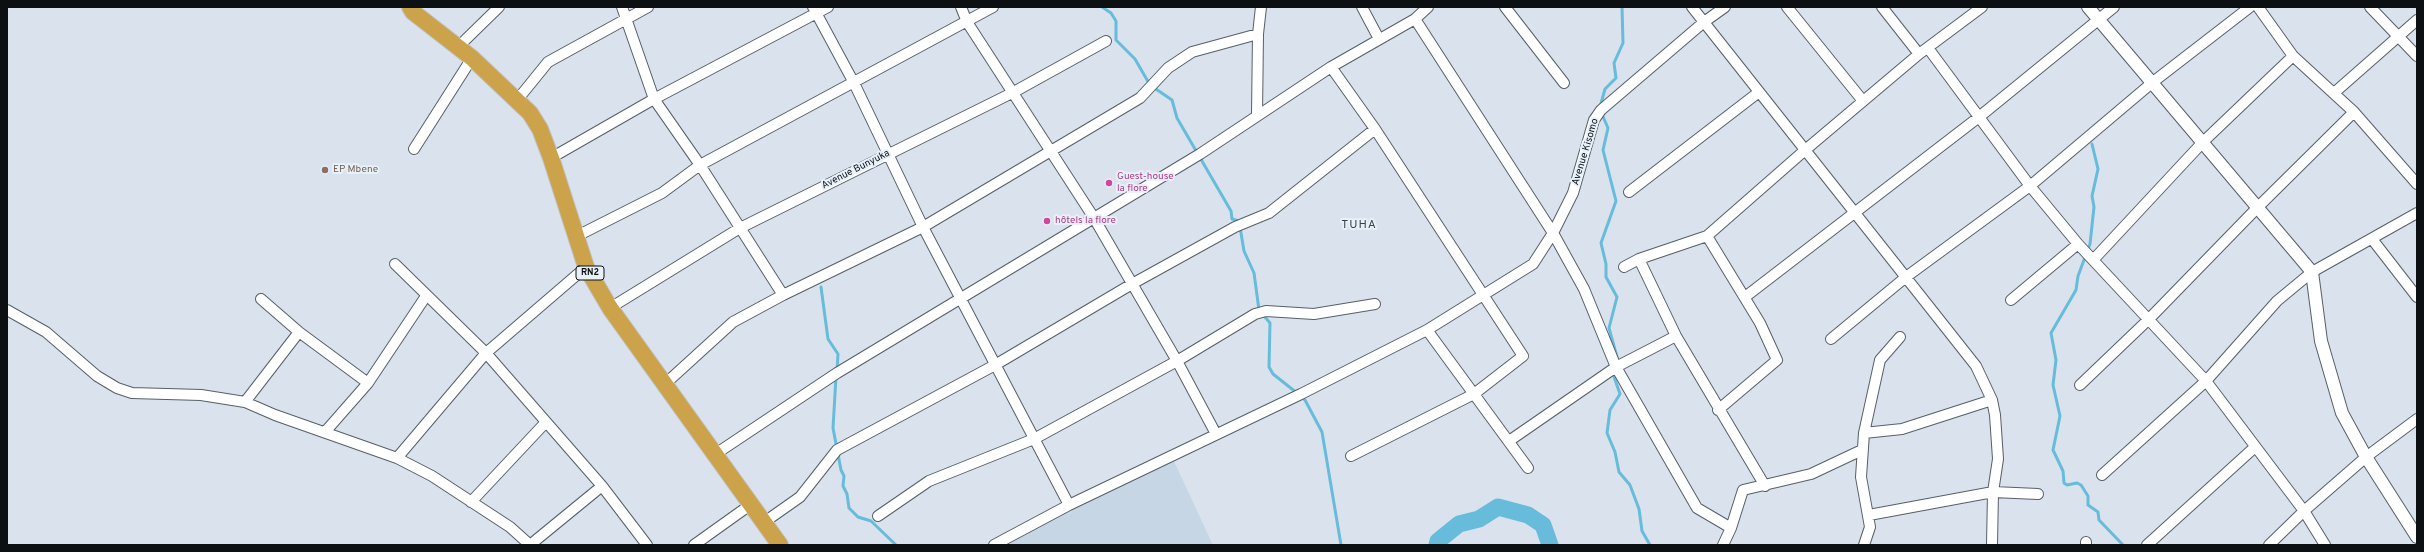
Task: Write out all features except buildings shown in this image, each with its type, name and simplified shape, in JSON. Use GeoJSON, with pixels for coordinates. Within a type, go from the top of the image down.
{"type":"FeatureCollection","features":[{"type":"Feature","properties":{"kind":"highway","name":"RN2"},"geometry":{"type":"LineString","coordinates":[[410,7],[457,48],[472,58],[518,99],[540,129],[551,158],[575,237],[586,267],[610,308],[780,545]]}},
{"type":"Feature","properties":{"kind":"street"},"geometry":{"type":"LineString","coordinates":[[457,48],[498,7]]}},
{"type":"Feature","properties":{"kind":"street"},"geometry":{"type":"LineString","coordinates":[[622,7],[654,99],[700,165],[783,294]]}},
{"type":"Feature","properties":{"kind":"street"},"geometry":{"type":"LineString","coordinates":[[518,99],[548,62],[625,18],[648,7]]}},
{"type":"Feature","properties":{"kind":"street"},"geometry":{"type":"LineString","coordinates":[[551,158],[815,10],[828,7]]}},
{"type":"Feature","properties":{"kind":"street"},"geometry":{"type":"LineString","coordinates":[[961,7],[967,22],[1094,218],[1216,434]]}},
{"type":"Feature","properties":{"kind":"street"},"geometry":{"type":"LineString","coordinates":[[575,237],[662,193],[700,165],[993,7]]}},
{"type":"Feature","properties":{"kind":"street"},"geometry":{"type":"LineString","coordinates":[[1257,114],[1258,34],[1261,7]]}},
{"type":"Feature","properties":{"kind":"street"},"geometry":{"type":"LineString","coordinates":[[1362,7],[1379,39]]}},
{"type":"Feature","properties":{"kind":"street"},"geometry":{"type":"LineString","coordinates":[[714,455],[836,374],[961,300],[1200,154],[1257,114],[1331,67],[1415,19],[1428,7]]}},
{"type":"Feature","properties":{"kind":"street"},"geometry":{"type":"LineString","coordinates":[[1505,7],[1564,83]]}},
{"type":"Feature","properties":{"kind":"street"},"geometry":{"type":"LineString","coordinates":[[1692,7],[1976,366],[1992,400],[1998,459],[1993,492],[1992,545]]}},
{"type":"Feature","properties":{"kind":"street","name":"Avenue Kisomo"},"geometry":{"type":"LineString","coordinates":[[994,545],[1069,505],[1427,330],[1484,296],[1533,264],[1553,233],[1573,193],[1594,120],[1597,115],[1704,22],[1725,7]]}},
{"type":"Feature","properties":{"kind":"street"},"geometry":{"type":"LineString","coordinates":[[1787,7],[1863,101]]}},
{"type":"Feature","properties":{"kind":"street"},"geometry":{"type":"LineString","coordinates":[[1882,7],[1919,54]]}},
{"type":"Feature","properties":{"kind":"street"},"geometry":{"type":"LineString","coordinates":[[1624,267],[1640,259],[1708,236],[1804,150],[1919,54],[1982,7]]}},
{"type":"Feature","properties":{"kind":"street"},"geometry":{"type":"LineString","coordinates":[[2088,7],[2153,82],[2312,272],[2321,341],[2342,413],[2366,457],[2417,537]]}},
{"type":"Feature","properties":{"kind":"street"},"geometry":{"type":"LineString","coordinates":[[1745,297],[1979,117],[2098,18],[2114,7]]}},
{"type":"Feature","properties":{"kind":"street"},"geometry":{"type":"LineString","coordinates":[[1831,339],[1906,277],[2030,186],[2153,82],[2250,7]]}},
{"type":"Feature","properties":{"kind":"street"},"geometry":{"type":"LineString","coordinates":[[2258,7],[2294,56],[2354,112],[2417,184]]}},
{"type":"Feature","properties":{"kind":"street"},"geometry":{"type":"LineString","coordinates":[[2370,7],[2417,56]]}},
{"type":"Feature","properties":{"kind":"street"},"geometry":{"type":"LineString","coordinates":[[815,10],[854,83],[923,228],[1069,505]]}},
{"type":"Feature","properties":{"kind":"street"},"geometry":{"type":"LineString","coordinates":[[1415,19],[1553,233],[1584,289],[1616,367],[1697,508],[1731,528]]}},
{"type":"Feature","properties":{"kind":"street"},"geometry":{"type":"LineString","coordinates":[[2334,93],[2417,20]]}},
{"type":"Feature","properties":{"kind":"street"},"geometry":{"type":"LineString","coordinates":[[664,384],[733,322],[783,294],[923,228],[1140,98],[1168,68],[1192,52],[1258,34]]}},
{"type":"Feature","properties":{"kind":"street","name":"Avenue Bunyuka"},"geometry":{"type":"LineString","coordinates":[[610,308],[740,228],[1012,93],[1106,41]]}},
{"type":"Feature","properties":{"kind":"street"},"geometry":{"type":"LineString","coordinates":[[1928,48],[2030,186],[2078,244],[2094,259],[2206,381],[2304,511],[2325,545]]}},
{"type":"Feature","properties":{"kind":"street"},"geometry":{"type":"LineString","coordinates":[[2094,259],[2203,142],[2294,56]]}},
{"type":"Feature","properties":{"kind":"street"},"geometry":{"type":"LineString","coordinates":[[414,148],[472,58]]}},
{"type":"Feature","properties":{"kind":"street"},"geometry":{"type":"LineString","coordinates":[[1331,67],[1375,129],[1523,356],[1474,394],[1351,456]]}},
{"type":"Feature","properties":{"kind":"street"},"geometry":{"type":"LineString","coordinates":[[1629,192],[1759,92]]}},
{"type":"Feature","properties":{"kind":"street"},"geometry":{"type":"LineString","coordinates":[[2080,385],[2149,319],[2258,207],[2354,112]]}},
{"type":"Feature","properties":{"kind":"street"},"geometry":{"type":"LineString","coordinates":[[763,523],[800,497],[839,450],[995,365],[1132,284],[1239,226],[1269,213],[1375,129]]}},
{"type":"Feature","properties":{"kind":"street"},"geometry":{"type":"LineString","coordinates":[[2102,474],[2206,381],[2277,301],[2312,272],[2417,213]]}},
{"type":"Feature","properties":{"kind":"street"},"geometry":{"type":"LineString","coordinates":[[1708,236],[1745,297],[1777,360],[1718,410]]}},
{"type":"Feature","properties":{"kind":"street"},"geometry":{"type":"LineString","coordinates":[[2372,239],[2417,298]]}},
{"type":"Feature","properties":{"kind":"street"},"geometry":{"type":"LineString","coordinates":[[2011,300],[2078,244]]}},
{"type":"Feature","properties":{"kind":"street"},"geometry":{"type":"LineString","coordinates":[[1640,259],[1676,336],[1718,410],[1765,486]]}},
{"type":"Feature","properties":{"kind":"street"},"geometry":{"type":"LineString","coordinates":[[395,264],[426,296],[486,353],[602,486],[647,545]]}},
{"type":"Feature","properties":{"kind":"street"},"geometry":{"type":"LineString","coordinates":[[397,458],[486,353],[586,267]]}},
{"type":"Feature","properties":{"kind":"street"},"geometry":{"type":"LineString","coordinates":[[325,432],[368,383],[426,296]]}},
{"type":"Feature","properties":{"kind":"street"},"geometry":{"type":"LineString","coordinates":[[261,299],[299,332],[368,383]]}},
{"type":"Feature","properties":{"kind":"street"},"geometry":{"type":"LineString","coordinates":[[878,516],[929,482],[1034,439],[1176,361],[1255,314],[1266,311],[1314,314],[1376,304]]}},
{"type":"Feature","properties":{"kind":"street"},"geometry":{"type":"LineString","coordinates":[[7,310],[46,332],[97,376],[116,388],[132,393],[201,394],[245,402],[397,458],[432,476],[510,527],[530,545],[602,486]]}},
{"type":"Feature","properties":{"kind":"street"},"geometry":{"type":"LineString","coordinates":[[1427,330],[1509,440],[1528,468]]}},
{"type":"Feature","properties":{"kind":"street"},"geometry":{"type":"LineString","coordinates":[[245,402],[299,332]]}},
{"type":"Feature","properties":{"kind":"street"},"geometry":{"type":"LineString","coordinates":[[1509,440],[1616,367],[1676,336]]}},
{"type":"Feature","properties":{"kind":"street"},"geometry":{"type":"LineString","coordinates":[[1864,545],[1870,528],[1869,515],[1861,477],[1864,433],[1880,360],[1900,337]]}},
{"type":"Feature","properties":{"kind":"street"},"geometry":{"type":"LineString","coordinates":[[1864,433],[1902,429],[1992,400]]}},
{"type":"Feature","properties":{"kind":"street"},"geometry":{"type":"LineString","coordinates":[[2269,545],[2304,511],[2366,457],[2417,419]]}},
{"type":"Feature","properties":{"kind":"street"},"geometry":{"type":"LineString","coordinates":[[471,502],[546,422]]}},
{"type":"Feature","properties":{"kind":"street"},"geometry":{"type":"LineString","coordinates":[[2147,545],[2255,447]]}},
{"type":"Feature","properties":{"kind":"street"},"geometry":{"type":"LineString","coordinates":[[1723,545],[1731,528],[1743,490],[1811,474],[1862,450]]}},
{"type":"Feature","properties":{"kind":"street"},"geometry":{"type":"LineString","coordinates":[[1869,515],[1993,492],[2038,494]]}},
{"type":"Feature","properties":{"kind":"street"},"geometry":{"type":"LineString","coordinates":[[694,545],[750,505]]}},
{"type":"Feature","properties":{"kind":"shaded area"},"geometry":{"type":"Polygon","coordinates":[[[1172,457],[1213,545],[1003,545],[1070,507],[1172,457]]]}},
{"type":"Feature","properties":{"kind":"waterway"},"geometry":{"type":"LineString","coordinates":[[1102,7],[1111,13],[1116,21],[1116,40],[1135,59],[1150,85],[1172,100],[1177,118],[1231,211],[1232,219],[1239,221],[1244,251],[1254,273],[1259,310],[1270,323],[1269,367],[1273,374],[1297,393]]}},
{"type":"Feature","properties":{"kind":"waterway"},"geometry":{"type":"LineString","coordinates":[[1600,107],[1605,89],[1616,78],[1614,63],[1623,43],[1622,7]]}},
{"type":"Feature","properties":{"kind":"waterway"},"geometry":{"type":"LineString","coordinates":[[1601,112],[1608,128],[1603,150],[1616,201],[1601,243],[1606,264],[1606,277],[1617,297],[1609,328],[1617,357]]}},
{"type":"Feature","properties":{"kind":"waterway"},"geometry":{"type":"LineString","coordinates":[[2092,144],[2098,169],[2092,196],[2094,207],[2090,244],[2078,276],[2076,290],[2051,333],[2056,360],[2053,385],[2060,416],[2053,450],[2063,471],[2064,483],[2067,485],[2077,483],[2081,485],[2088,496],[2088,505],[2098,512],[2099,520],[2123,545]]}},
{"type":"Feature","properties":{"kind":"waterway"},"geometry":{"type":"LineString","coordinates":[[821,287],[828,339],[838,354],[837,371]]}},
{"type":"Feature","properties":{"kind":"waterway"},"geometry":{"type":"LineString","coordinates":[[1612,371],[1620,394],[1610,410],[1607,433],[1615,452],[1619,472],[1630,485],[1639,509],[1642,531],[1650,545]]}},
{"type":"Feature","properties":{"kind":"waterway"},"geometry":{"type":"LineString","coordinates":[[836,377],[833,428],[841,470],[844,476],[843,486],[847,494],[849,508],[858,517],[871,521],[896,545]]}},
{"type":"Feature","properties":{"kind":"waterway"},"geometry":{"type":"LineString","coordinates":[[1301,397],[1305,400],[1322,432],[1341,545]]}},
{"type":"Feature","properties":{"kind":"waterway"},"geometry":{"type":"LineString","coordinates":[[1437,545],[1438,541],[1459,524],[1479,519],[1498,507],[1528,515],[1543,525],[1550,545]]}},
{"type":"Feature","properties":{"kind":"place","name":"EP Mbene"},"geometry":{"type":"Point","coordinates":[325,170]}},
{"type":"Feature","properties":{"kind":"place","name":"Guest-house la flore"},"geometry":{"type":"Point","coordinates":[1109,183]}},
{"type":"Feature","properties":{"kind":"place","name":"hôtels la flore"},"geometry":{"type":"Point","coordinates":[1047,221]}},
{"type":"Feature","properties":{"kind":"district","name":"TUHA"},"geometry":{"type":"Point","coordinates":[1359,226]}}]}
